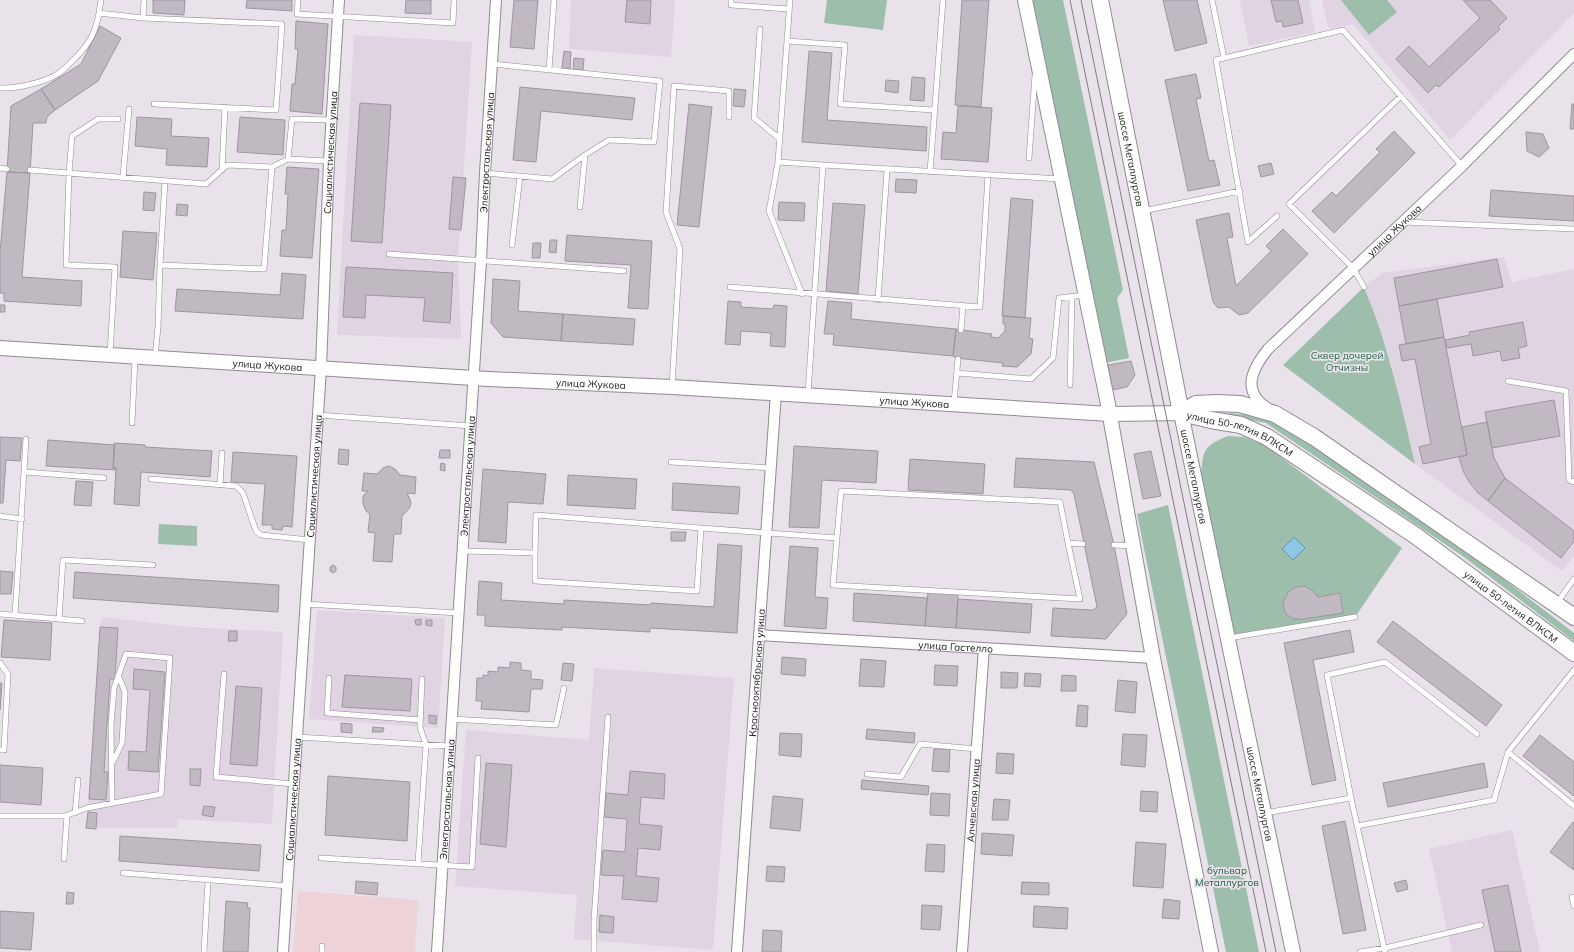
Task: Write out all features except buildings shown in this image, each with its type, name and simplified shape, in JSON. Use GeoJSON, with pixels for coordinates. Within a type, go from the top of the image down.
{"type":"FeatureCollection","features":[{"type":"Feature","properties":{"kind":"main road"},"geometry":{"type":"LineString","coordinates":[[1025,0],[1062,179],[1079,296],[1110,414],[1152,658],[1211,952]]}},
{"type":"Feature","properties":{"kind":"main road","name":"шоссе Металлургов"},"geometry":{"type":"LineString","coordinates":[[1100,0],[1181,412],[1293,952]]}},
{"type":"Feature","properties":{"kind":"main road","name":"улица Жукова"},"geometry":{"type":"LineString","coordinates":[[0,348],[474,378],[672,387],[1110,414],[1181,412]]}},
{"type":"Feature","properties":{"kind":"main road","name":"улица 50-летия ВЛКСМ"},"geometry":{"type":"LineString","coordinates":[[1181,412],[1196,404],[1216,403],[1240,404],[1275,414],[1314,437],[1556,603],[1574,617]]}},
{"type":"Feature","properties":{"kind":"main road","name":"улица 50-летия ВЛКСМ"},"geometry":{"type":"LineString","coordinates":[[1181,412],[1211,420],[1241,425],[1267,437],[1416,536],[1574,653]]}},
{"type":"Feature","properties":{"kind":"street","name":"Социалистическая улица"},"geometry":{"type":"LineString","coordinates":[[283,952],[321,368],[331,120],[339,0]]}},
{"type":"Feature","properties":{"kind":"street","name":"Электростальская улица"},"geometry":{"type":"LineString","coordinates":[[436,952],[471,426],[496,0]]}},
{"type":"Feature","properties":{"kind":"street","name":"улица Жукова"},"geometry":{"type":"LineString","coordinates":[[1275,414],[1257,400],[1252,390],[1251,379],[1256,365],[1268,349],[1462,166],[1574,54]]}},
{"type":"Feature","properties":{"kind":"street","name":"Краснооктябрьская улица"},"geometry":{"type":"LineString","coordinates":[[737,952],[776,394]]}},
{"type":"Feature","properties":{"kind":"street","name":"улица Гастелло"},"geometry":{"type":"LineString","coordinates":[[759,635],[1152,658]]}},
{"type":"Feature","properties":{"kind":"street","name":"Алчевская улица"},"geometry":{"type":"LineString","coordinates":[[962,952],[984,648]]}},
{"type":"Feature","properties":{"kind":"lane"},"geometry":{"type":"LineString","coordinates":[[0,88],[32,83],[55,76],[72,61],[89,41],[98,21],[101,0]]}},
{"type":"Feature","properties":{"kind":"lane"},"geometry":{"type":"LineString","coordinates":[[143,18],[144,0]]}},
{"type":"Feature","properties":{"kind":"lane"},"geometry":{"type":"LineString","coordinates":[[298,0],[297,14],[453,23],[454,0]]}},
{"type":"Feature","properties":{"kind":"lane"},"geometry":{"type":"LineString","coordinates":[[549,70],[554,0]]}},
{"type":"Feature","properties":{"kind":"lane"},"geometry":{"type":"LineString","coordinates":[[731,0],[731,6],[789,9]]}},
{"type":"Feature","properties":{"kind":"lane"},"geometry":{"type":"LineString","coordinates":[[790,0],[778,162],[770,211],[802,294]]}},
{"type":"Feature","properties":{"kind":"lane"},"geometry":{"type":"LineString","coordinates":[[930,172],[943,0]]}},
{"type":"Feature","properties":{"kind":"lane"},"geometry":{"type":"LineString","coordinates":[[1212,0],[1224,58]]}},
{"type":"Feature","properties":{"kind":"lane"},"geometry":{"type":"LineString","coordinates":[[99,13],[143,18],[282,24],[276,110],[154,104]]}},
{"type":"Feature","properties":{"kind":"lane"},"geometry":{"type":"LineString","coordinates":[[760,29],[754,118],[780,138]]}},
{"type":"Feature","properties":{"kind":"lane"},"geometry":{"type":"LineString","coordinates":[[1277,216],[1248,242],[1216,60],[1343,30],[1462,166]]}},
{"type":"Feature","properties":{"kind":"lane"},"geometry":{"type":"LineString","coordinates":[[787,41],[845,45],[840,104],[934,110]]}},
{"type":"Feature","properties":{"kind":"lane"},"geometry":{"type":"LineString","coordinates":[[1029,158],[1036,53]]}},
{"type":"Feature","properties":{"kind":"lane"},"geometry":{"type":"LineString","coordinates":[[485,173],[552,179],[585,155],[610,140],[654,142],[660,81],[492,64]]}},
{"type":"Feature","properties":{"kind":"lane"},"geometry":{"type":"LineString","coordinates":[[672,387],[680,249],[666,212],[674,86],[729,91],[729,117]]}},
{"type":"Feature","properties":{"kind":"lane"},"geometry":{"type":"LineString","coordinates":[[1364,287],[1353,268],[1289,204],[1401,96]]}},
{"type":"Feature","properties":{"kind":"lane"},"geometry":{"type":"LineString","coordinates":[[222,170],[225,107]]}},
{"type":"Feature","properties":{"kind":"lane"},"geometry":{"type":"LineString","coordinates":[[123,177],[129,109]]}},
{"type":"Feature","properties":{"kind":"lane"},"geometry":{"type":"LineString","coordinates":[[110,355],[115,267],[66,265],[69,173],[72,136],[98,119],[118,119]]}},
{"type":"Feature","properties":{"kind":"lane"},"geometry":{"type":"LineString","coordinates":[[288,159],[292,119],[331,120]]}},
{"type":"Feature","properties":{"kind":"lane"},"geometry":{"type":"LineString","coordinates":[[580,207],[585,155]]}},
{"type":"Feature","properties":{"kind":"lane"},"geometry":{"type":"LineString","coordinates":[[30,170],[206,184],[227,165],[272,167],[288,159],[329,161]]}},
{"type":"Feature","properties":{"kind":"lane"},"geometry":{"type":"LineString","coordinates":[[778,162],[887,170],[1062,179]]}},
{"type":"Feature","properties":{"kind":"lane"},"geometry":{"type":"LineString","coordinates":[[808,395],[823,165]]}},
{"type":"Feature","properties":{"kind":"lane"},"geometry":{"type":"LineString","coordinates":[[160,265],[264,269],[272,167]]}},
{"type":"Feature","properties":{"kind":"lane"},"geometry":{"type":"LineString","coordinates":[[0,168],[7,169]]}},
{"type":"Feature","properties":{"kind":"lane"},"geometry":{"type":"LineString","coordinates":[[878,300],[887,170]]}},
{"type":"Feature","properties":{"kind":"lane"},"geometry":{"type":"LineString","coordinates":[[730,287],[814,295],[980,307],[988,175]]}},
{"type":"Feature","properties":{"kind":"lane"},"geometry":{"type":"LineString","coordinates":[[512,245],[520,176]]}},
{"type":"Feature","properties":{"kind":"lane"},"geometry":{"type":"LineString","coordinates":[[155,358],[158,327],[165,181]]}},
{"type":"Feature","properties":{"kind":"lane"},"geometry":{"type":"LineString","coordinates":[[1141,212],[1240,191]]}},
{"type":"Feature","properties":{"kind":"lane"},"geometry":{"type":"LineString","coordinates":[[1403,222],[1574,229]]}},
{"type":"Feature","properties":{"kind":"lane"},"geometry":{"type":"LineString","coordinates":[[389,254],[624,271]]}},
{"type":"Feature","properties":{"kind":"lane"},"geometry":{"type":"LineString","coordinates":[[957,373],[1031,379],[1053,358],[1059,298],[1079,296],[1070,385]]}},
{"type":"Feature","properties":{"kind":"lane"},"geometry":{"type":"LineString","coordinates":[[960,330],[963,306]]}},
{"type":"Feature","properties":{"kind":"lane"},"geometry":{"type":"LineString","coordinates":[[132,424],[135,357]]}},
{"type":"Feature","properties":{"kind":"lane"},"geometry":{"type":"LineString","coordinates":[[954,404],[958,359]]}},
{"type":"Feature","properties":{"kind":"lane"},"geometry":{"type":"LineString","coordinates":[[1508,381],[1566,390],[1569,480],[1574,482]]}},
{"type":"Feature","properties":{"kind":"lane"},"geometry":{"type":"LineString","coordinates":[[318,415],[471,426]]}},
{"type":"Feature","properties":{"kind":"lane"},"geometry":{"type":"LineString","coordinates":[[15,615],[26,439]]}},
{"type":"Feature","properties":{"kind":"lane"},"geometry":{"type":"LineString","coordinates":[[220,485],[222,452]]}},
{"type":"Feature","properties":{"kind":"lane"},"geometry":{"type":"LineString","coordinates":[[671,462],[770,468]]}},
{"type":"Feature","properties":{"kind":"lane"},"geometry":{"type":"LineString","coordinates":[[25,472],[104,478]]}},
{"type":"Feature","properties":{"kind":"lane"},"geometry":{"type":"LineString","coordinates":[[151,479],[236,486],[243,493],[256,531],[261,535],[310,540]]}},
{"type":"Feature","properties":{"kind":"lane"},"geometry":{"type":"LineString","coordinates":[[841,491],[1060,502],[1068,543],[1080,599],[833,585],[841,491]]}},
{"type":"Feature","properties":{"kind":"lane"},"geometry":{"type":"LineString","coordinates":[[701,528],[697,591],[535,580],[536,515],[837,538]]}},
{"type":"Feature","properties":{"kind":"lane"},"geometry":{"type":"LineString","coordinates":[[0,516],[22,518]]}},
{"type":"Feature","properties":{"kind":"lane"},"geometry":{"type":"LineString","coordinates":[[1068,543],[1083,544]]}},
{"type":"Feature","properties":{"kind":"lane"},"geometry":{"type":"LineString","coordinates":[[1114,545],[1133,546]]}},
{"type":"Feature","properties":{"kind":"lane"},"geometry":{"type":"LineString","coordinates":[[463,551],[535,553]]}},
{"type":"Feature","properties":{"kind":"lane"},"geometry":{"type":"LineString","coordinates":[[59,619],[63,560],[153,565]]}},
{"type":"Feature","properties":{"kind":"lane"},"geometry":{"type":"LineString","coordinates":[[1556,603],[1574,579]]}},
{"type":"Feature","properties":{"kind":"lane"},"geometry":{"type":"LineString","coordinates":[[305,604],[458,613]]}},
{"type":"Feature","properties":{"kind":"lane"},"geometry":{"type":"LineString","coordinates":[[0,614],[82,621]]}},
{"type":"Feature","properties":{"kind":"lane"},"geometry":{"type":"LineString","coordinates":[[1228,638],[1355,617]]}},
{"type":"Feature","properties":{"kind":"lane"},"geometry":{"type":"LineString","coordinates":[[0,816],[67,815],[87,808],[161,794],[170,658],[126,654],[114,688],[111,725],[112,803]]}},
{"type":"Feature","properties":{"kind":"lane"},"geometry":{"type":"LineString","coordinates":[[1385,950],[1351,798],[1327,676],[1385,662],[1477,734]]}},
{"type":"Feature","properties":{"kind":"lane"},"geometry":{"type":"LineString","coordinates":[[0,663],[8,674],[4,750],[0,750]]}},
{"type":"Feature","properties":{"kind":"lane"},"geometry":{"type":"LineString","coordinates":[[1357,826],[1494,800],[1508,752],[1574,670]]}},
{"type":"Feature","properties":{"kind":"lane"},"geometry":{"type":"LineString","coordinates":[[224,674],[216,777],[294,784]]}},
{"type":"Feature","properties":{"kind":"lane"},"geometry":{"type":"LineString","coordinates":[[112,764],[122,743],[125,692],[118,676]]}},
{"type":"Feature","properties":{"kind":"lane"},"geometry":{"type":"LineString","coordinates":[[329,678],[327,714],[420,720]]}},
{"type":"Feature","properties":{"kind":"lane"},"geometry":{"type":"LineString","coordinates":[[418,863],[426,745],[420,727],[422,679]]}},
{"type":"Feature","properties":{"kind":"lane"},"geometry":{"type":"LineString","coordinates":[[451,718],[556,725],[564,688]]}},
{"type":"Feature","properties":{"kind":"lane"},"geometry":{"type":"LineString","coordinates":[[594,952],[594,920],[608,717]]}},
{"type":"Feature","properties":{"kind":"lane"},"geometry":{"type":"LineString","coordinates":[[297,737],[449,746]]}},
{"type":"Feature","properties":{"kind":"lane"},"geometry":{"type":"LineString","coordinates":[[867,774],[900,777],[920,744],[976,749]]}},
{"type":"Feature","properties":{"kind":"lane"},"geometry":{"type":"LineString","coordinates":[[1508,752],[1574,806]]}},
{"type":"Feature","properties":{"kind":"lane"},"geometry":{"type":"LineString","coordinates":[[321,858],[472,867],[478,758]]}},
{"type":"Feature","properties":{"kind":"lane"},"geometry":{"type":"LineString","coordinates":[[75,813],[78,780]]}},
{"type":"Feature","properties":{"kind":"lane"},"geometry":{"type":"LineString","coordinates":[[1264,813],[1351,798]]}},
{"type":"Feature","properties":{"kind":"lane"},"geometry":{"type":"LineString","coordinates":[[64,859],[67,815]]}},
{"type":"Feature","properties":{"kind":"lane"},"geometry":{"type":"LineString","coordinates":[[123,873],[288,886]]}},
{"type":"Feature","properties":{"kind":"lane"},"geometry":{"type":"LineString","coordinates":[[204,952],[208,880]]}},
{"type":"Feature","properties":{"kind":"lane"},"geometry":{"type":"LineString","coordinates":[[1574,896],[1572,897],[1574,906]]}},
{"type":"Feature","properties":{"kind":"lane"},"geometry":{"type":"LineString","coordinates":[[1360,952],[1385,950],[1481,925]]}},
{"type":"Feature","properties":{"kind":"lane"},"geometry":{"type":"LineString","coordinates":[[322,946],[322,952]]}},
{"type":"Feature","properties":{"kind":"shaded area"},"geometry":{"type":"Polygon","coordinates":[[[571,0],[675,0],[671,57],[569,49],[571,0]]]}},
{"type":"Feature","properties":{"kind":"shaded area"},"geometry":{"type":"Polygon","coordinates":[[[1240,0],[1309,0],[1315,32],[1249,46],[1240,0]]]}},
{"type":"Feature","properties":{"kind":"shaded area"},"geometry":{"type":"Polygon","coordinates":[[[1322,0],[1574,0],[1574,13],[1450,140],[1353,24],[1329,29],[1322,0]]]}},
{"type":"Feature","properties":{"kind":"shaded area"},"geometry":{"type":"Polygon","coordinates":[[[354,35],[472,42],[458,260],[461,339],[337,335],[354,35]]]}},
{"type":"Feature","properties":{"kind":"shaded area"},"geometry":{"type":"Polygon","coordinates":[[[1504,257],[1512,282],[1574,269],[1574,556],[1562,571],[1415,464],[1389,356],[1364,287],[1382,273],[1504,257]]]}},
{"type":"Feature","properties":{"kind":"shaded area"},"geometry":{"type":"Polygon","coordinates":[[[317,610],[445,618],[438,728],[309,719],[317,610]]]}},
{"type":"Feature","properties":{"kind":"shaded area"},"geometry":{"type":"Polygon","coordinates":[[[101,617],[189,627],[283,632],[272,824],[178,819],[177,828],[86,828],[101,617]]]}},
{"type":"Feature","properties":{"kind":"shaded area"},"geometry":{"type":"Polygon","coordinates":[[[594,668],[734,678],[713,950],[574,939],[577,895],[455,886],[466,730],[589,740],[594,668]]]}},
{"type":"Feature","properties":{"kind":"shaded area"},"geometry":{"type":"Polygon","coordinates":[[[1512,830],[1540,952],[1452,952],[1429,849],[1512,830]]]}},
{"type":"Feature","properties":{"kind":"shaded area"},"geometry":{"type":"Polygon","coordinates":[[[298,891],[418,900],[415,952],[293,952],[298,891]]]}},
{"type":"Feature","properties":{"kind":"green space"},"geometry":{"type":"Polygon","coordinates":[[[827,0],[887,0],[883,30],[824,23],[827,0]]]}},
{"type":"Feature","properties":{"kind":"green space"},"geometry":{"type":"Polygon","coordinates":[[[1030,0],[1063,0],[1123,290],[1117,298],[1129,358],[1105,363],[1030,0]]]}},
{"type":"Feature","properties":{"kind":"green space"},"geometry":{"type":"Polygon","coordinates":[[[1341,0],[1387,0],[1397,12],[1369,35],[1341,0]]]}},
{"type":"Feature","properties":{"kind":"green space","name":"Сквер дочерей Отчизны"},"geometry":{"type":"Polygon","coordinates":[[[1364,287],[1387,352],[1415,464],[1283,365],[1364,287]]]}},
{"type":"Feature","properties":{"kind":"green space"},"geometry":{"type":"Polygon","coordinates":[[[1229,413],[1271,418],[1468,552],[1574,633],[1574,641],[1464,557],[1266,423],[1229,416],[1229,413]]]}},
{"type":"Feature","properties":{"kind":"green space"},"geometry":{"type":"Polygon","coordinates":[[[1228,436],[1244,437],[1266,446],[1402,548],[1355,617],[1235,637],[1201,476],[1206,450],[1209,446],[1228,436]]]}},
{"type":"Feature","properties":{"kind":"green space","name":"бульвар Металлургов"},"geometry":{"type":"Polygon","coordinates":[[[1168,505],[1259,952],[1226,952],[1137,514],[1168,505]]]}},
{"type":"Feature","properties":{"kind":"green space"},"geometry":{"type":"Polygon","coordinates":[[[159,524],[197,526],[197,546],[158,544],[159,524]]]}},
{"type":"Feature","properties":{"kind":"water"},"geometry":{"type":"Polygon","coordinates":[[[1294,537],[1305,548],[1293,560],[1282,549],[1294,537]]]}},
{"type":"Feature","properties":{"kind":"tram line"},"geometry":{"type":"LineString","coordinates":[[1070,0],[1266,952]]}},
{"type":"Feature","properties":{"kind":"tram line"},"geometry":{"type":"LineString","coordinates":[[1081,0],[1276,952]]}}]}
